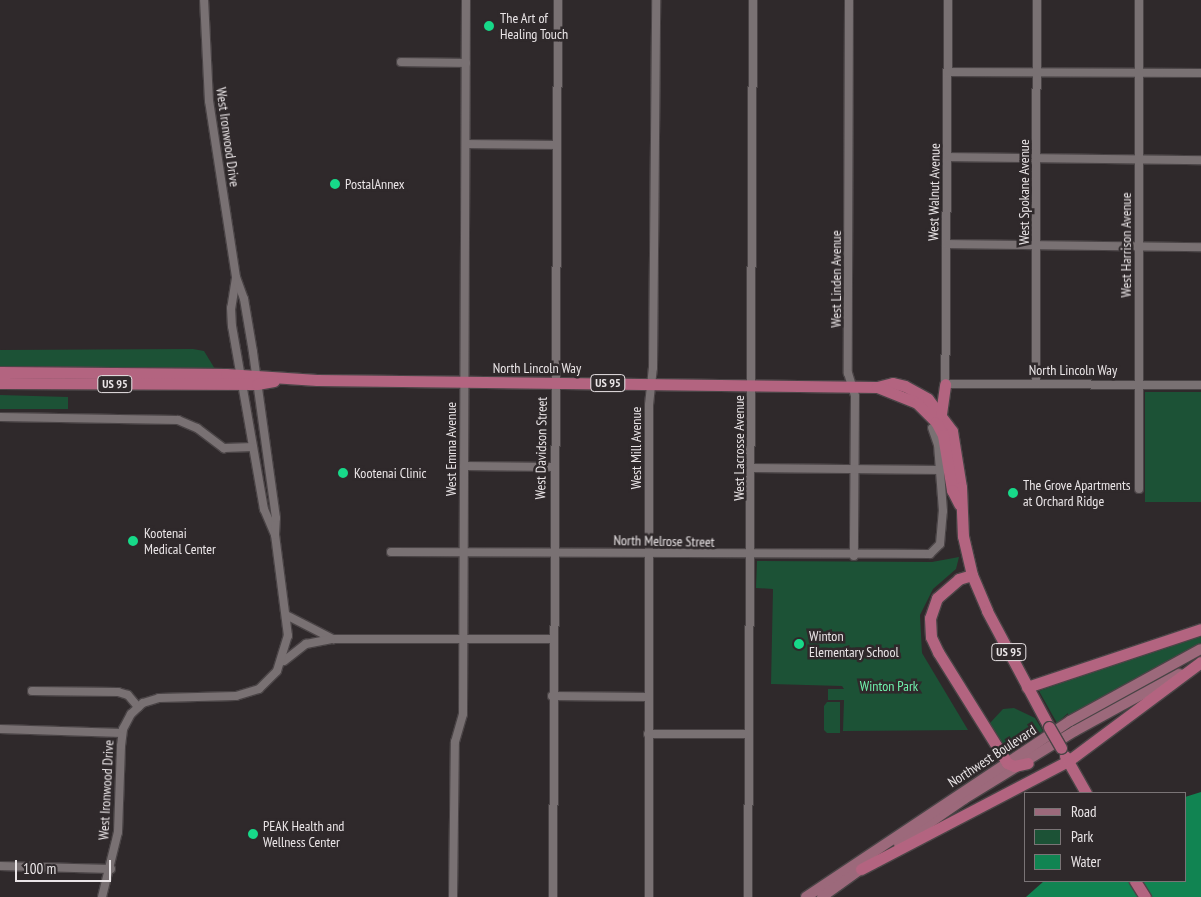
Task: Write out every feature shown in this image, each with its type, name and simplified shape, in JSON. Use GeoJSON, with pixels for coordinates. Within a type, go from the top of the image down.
{"type":"FeatureCollection","features":[{"type":"Feature","properties":{"kind":"highway","name":"US 95"},"geometry":{"type":"LineString","coordinates":[[0,372],[256,380]]}},
{"type":"Feature","properties":{"kind":"highway","name":"US 95"},"geometry":{"type":"LineString","coordinates":[[0,383],[242,379]]}},
{"type":"Feature","properties":{"kind":"highway","name":"North Lincoln Way"},"geometry":{"type":"LineString","coordinates":[[256,380],[853,386]]}},
{"type":"Feature","properties":{"kind":"highway","name":"US 95"},"geometry":{"type":"LineString","coordinates":[[853,386],[877,387],[892,383],[924,396],[942,414],[956,445],[960,506],[972,575],[1026,687],[1085,792]]}},
{"type":"Feature","properties":{"kind":"highway"},"geometry":{"type":"LineString","coordinates":[[924,396],[935,394],[945,384]]}},
{"type":"Feature","properties":{"kind":"highway"},"geometry":{"type":"LineString","coordinates":[[942,414],[945,384]]}},
{"type":"Feature","properties":{"kind":"highway","name":"US 95"},"geometry":{"type":"LineString","coordinates":[[877,387],[917,403],[936,422],[944,435],[952,490],[960,506]]}},
{"type":"Feature","properties":{"kind":"highway"},"geometry":{"type":"LineString","coordinates":[[972,575],[959,579],[937,598],[930,618],[931,637],[938,652],[1007,763],[1014,766],[1028,762]]}},
{"type":"Feature","properties":{"kind":"highway"},"geometry":{"type":"LineString","coordinates":[[1026,687],[1201,629]]}},
{"type":"Feature","properties":{"kind":"highway"},"geometry":{"type":"LineString","coordinates":[[861,869],[1068,761],[1201,662]]}},
{"type":"Feature","properties":{"kind":"highway"},"geometry":{"type":"LineString","coordinates":[[1137,882],[1145,897]]}},
{"type":"Feature","properties":{"kind":"main road","name":"Northwest Boulevard"},"geometry":{"type":"LineString","coordinates":[[806,897],[1099,703],[1201,649]]}},
{"type":"Feature","properties":{"kind":"main road","name":"Northwest Boulevard"},"geometry":{"type":"LineString","coordinates":[[822,897],[964,799],[1028,762],[1109,711],[1201,662]]}},
{"type":"Feature","properties":{"kind":"street","name":"West Ironwood Drive"},"geometry":{"type":"LineString","coordinates":[[102,897],[111,870],[118,832],[122,733],[138,707],[166,697],[244,695],[267,683],[282,664],[287,645],[288,616],[275,536],[276,518],[244,299],[236,276],[209,101],[204,0]]}},
{"type":"Feature","properties":{"kind":"street","name":"West Emma Avenue"},"geometry":{"type":"LineString","coordinates":[[453,897],[455,742],[462,714],[466,0]]}},
{"type":"Feature","properties":{"kind":"street","name":"West Davidson Street"},"geometry":{"type":"LineString","coordinates":[[553,897],[552,696],[558,0]]}},
{"type":"Feature","properties":{"kind":"street","name":"West Mill Avenue"},"geometry":{"type":"LineString","coordinates":[[648,897],[648,553],[656,0]]}},
{"type":"Feature","properties":{"kind":"street","name":"West Lacrosse Avenue"},"geometry":{"type":"LineString","coordinates":[[748,897],[752,468],[753,0]]}},
{"type":"Feature","properties":{"kind":"street","name":"West Linden Avenue"},"geometry":{"type":"LineString","coordinates":[[849,0],[848,373],[853,386],[855,469],[854,556]]}},
{"type":"Feature","properties":{"kind":"street","name":"West Walnut Avenue"},"geometry":{"type":"LineString","coordinates":[[945,384],[948,0]]}},
{"type":"Feature","properties":{"kind":"street","name":"West Spokane Avenue"},"geometry":{"type":"LineString","coordinates":[[1036,384],[1037,0]]}},
{"type":"Feature","properties":{"kind":"street","name":"West Harrison Avenue"},"geometry":{"type":"LineString","coordinates":[[1139,0],[1139,489]]}},
{"type":"Feature","properties":{"kind":"street"},"geometry":{"type":"LineString","coordinates":[[401,62],[466,63]]}},
{"type":"Feature","properties":{"kind":"street"},"geometry":{"type":"LineString","coordinates":[[947,72],[1201,73]]}},
{"type":"Feature","properties":{"kind":"street"},"geometry":{"type":"LineString","coordinates":[[466,144],[557,145]]}},
{"type":"Feature","properties":{"kind":"street"},"geometry":{"type":"LineString","coordinates":[[947,157],[1201,160]]}},
{"type":"Feature","properties":{"kind":"street"},"geometry":{"type":"LineString","coordinates":[[946,244],[1201,247]]}},
{"type":"Feature","properties":{"kind":"street","name":"West Ironwood Drive"},"geometry":{"type":"LineString","coordinates":[[236,276],[231,308],[264,510],[275,536]]}},
{"type":"Feature","properties":{"kind":"street","name":"North Lincoln Way"},"geometry":{"type":"LineString","coordinates":[[945,384],[1201,385]]}},
{"type":"Feature","properties":{"kind":"street"},"geometry":{"type":"LineString","coordinates":[[0,418],[178,420],[197,428],[224,448],[253,447]]}},
{"type":"Feature","properties":{"kind":"street"},"geometry":{"type":"LineString","coordinates":[[752,468],[941,470],[936,437],[932,428]]}},
{"type":"Feature","properties":{"kind":"street"},"geometry":{"type":"LineString","coordinates":[[464,466],[554,467]]}},
{"type":"Feature","properties":{"kind":"street","name":"North Melrose Street"},"geometry":{"type":"LineString","coordinates":[[391,552],[464,551],[854,556],[936,552],[942,536],[941,470]]}},
{"type":"Feature","properties":{"kind":"street"},"geometry":{"type":"LineString","coordinates":[[288,616],[333,639]]}},
{"type":"Feature","properties":{"kind":"street"},"geometry":{"type":"LineString","coordinates":[[282,664],[301,647],[333,639],[553,639]]}},
{"type":"Feature","properties":{"kind":"street"},"geometry":{"type":"LineString","coordinates":[[32,691],[118,692],[128,695],[138,707]]}},
{"type":"Feature","properties":{"kind":"street"},"geometry":{"type":"LineString","coordinates":[[552,696],[648,697]]}},
{"type":"Feature","properties":{"kind":"street"},"geometry":{"type":"LineString","coordinates":[[0,729],[27,732],[122,733]]}},
{"type":"Feature","properties":{"kind":"street"},"geometry":{"type":"LineString","coordinates":[[648,734],[749,734]]}},
{"type":"Feature","properties":{"kind":"street"},"geometry":{"type":"LineString","coordinates":[[0,866],[111,870]]}},
{"type":"Feature","properties":{"kind":"green space"},"geometry":{"type":"Polygon","coordinates":[[[193,349],[204,351],[215,369],[0,366],[0,350],[193,349]]]}},
{"type":"Feature","properties":{"kind":"green space"},"geometry":{"type":"Polygon","coordinates":[[[1145,392],[1201,392],[1201,502],[1145,502],[1145,392]]]}},
{"type":"Feature","properties":{"kind":"green space"},"geometry":{"type":"Polygon","coordinates":[[[0,395],[68,397],[68,409],[0,409],[0,395]]]}},
{"type":"Feature","properties":{"kind":"green space","name":"Winton Park"},"geometry":{"type":"Polygon","coordinates":[[[959,557],[956,569],[933,589],[920,615],[922,653],[968,730],[843,731],[844,700],[828,700],[828,689],[844,689],[842,686],[771,684],[773,589],[756,588],[757,561],[932,562],[959,557]]]}},
{"type":"Feature","properties":{"kind":"green space"},"geometry":{"type":"Polygon","coordinates":[[[1201,633],[1201,644],[1067,720],[1068,713],[1057,723],[1039,691],[1201,633]]]}},
{"type":"Feature","properties":{"kind":"green space"},"geometry":{"type":"Polygon","coordinates":[[[827,702],[840,702],[840,733],[827,733],[824,730],[824,706],[827,702]]]}},
{"type":"Feature","properties":{"kind":"green space"},"geometry":{"type":"Polygon","coordinates":[[[1014,708],[1035,718],[1043,731],[1010,753],[1002,747],[990,723],[1003,709],[1014,708]]]}},
{"type":"Feature","properties":{"kind":"water"},"geometry":{"type":"Polygon","coordinates":[[[1201,792],[1201,897],[1026,897],[1043,882],[1186,882],[1186,797],[1201,792]]]}},
{"type":"Feature","properties":{"kind":"place","name":"The Art of Healing Touch"},"geometry":{"type":"Point","coordinates":[489,26]}},
{"type":"Feature","properties":{"kind":"place","name":"PostalAnnex"},"geometry":{"type":"Point","coordinates":[335,184]}},
{"type":"Feature","properties":{"kind":"place","name":"Kootenai Clinic"},"geometry":{"type":"Point","coordinates":[343,473]}},
{"type":"Feature","properties":{"kind":"place","name":"The Grove Apartments at Orchard Ridge"},"geometry":{"type":"Point","coordinates":[1013,493]}},
{"type":"Feature","properties":{"kind":"place","name":"Kootenai Medical Center"},"geometry":{"type":"Point","coordinates":[133,541]}},
{"type":"Feature","properties":{"kind":"place","name":"Winton Elementary School"},"geometry":{"type":"Point","coordinates":[799,644]}},
{"type":"Feature","properties":{"kind":"place","name":"PEAK Health and Wellness Center"},"geometry":{"type":"Point","coordinates":[253,834]}}]}
